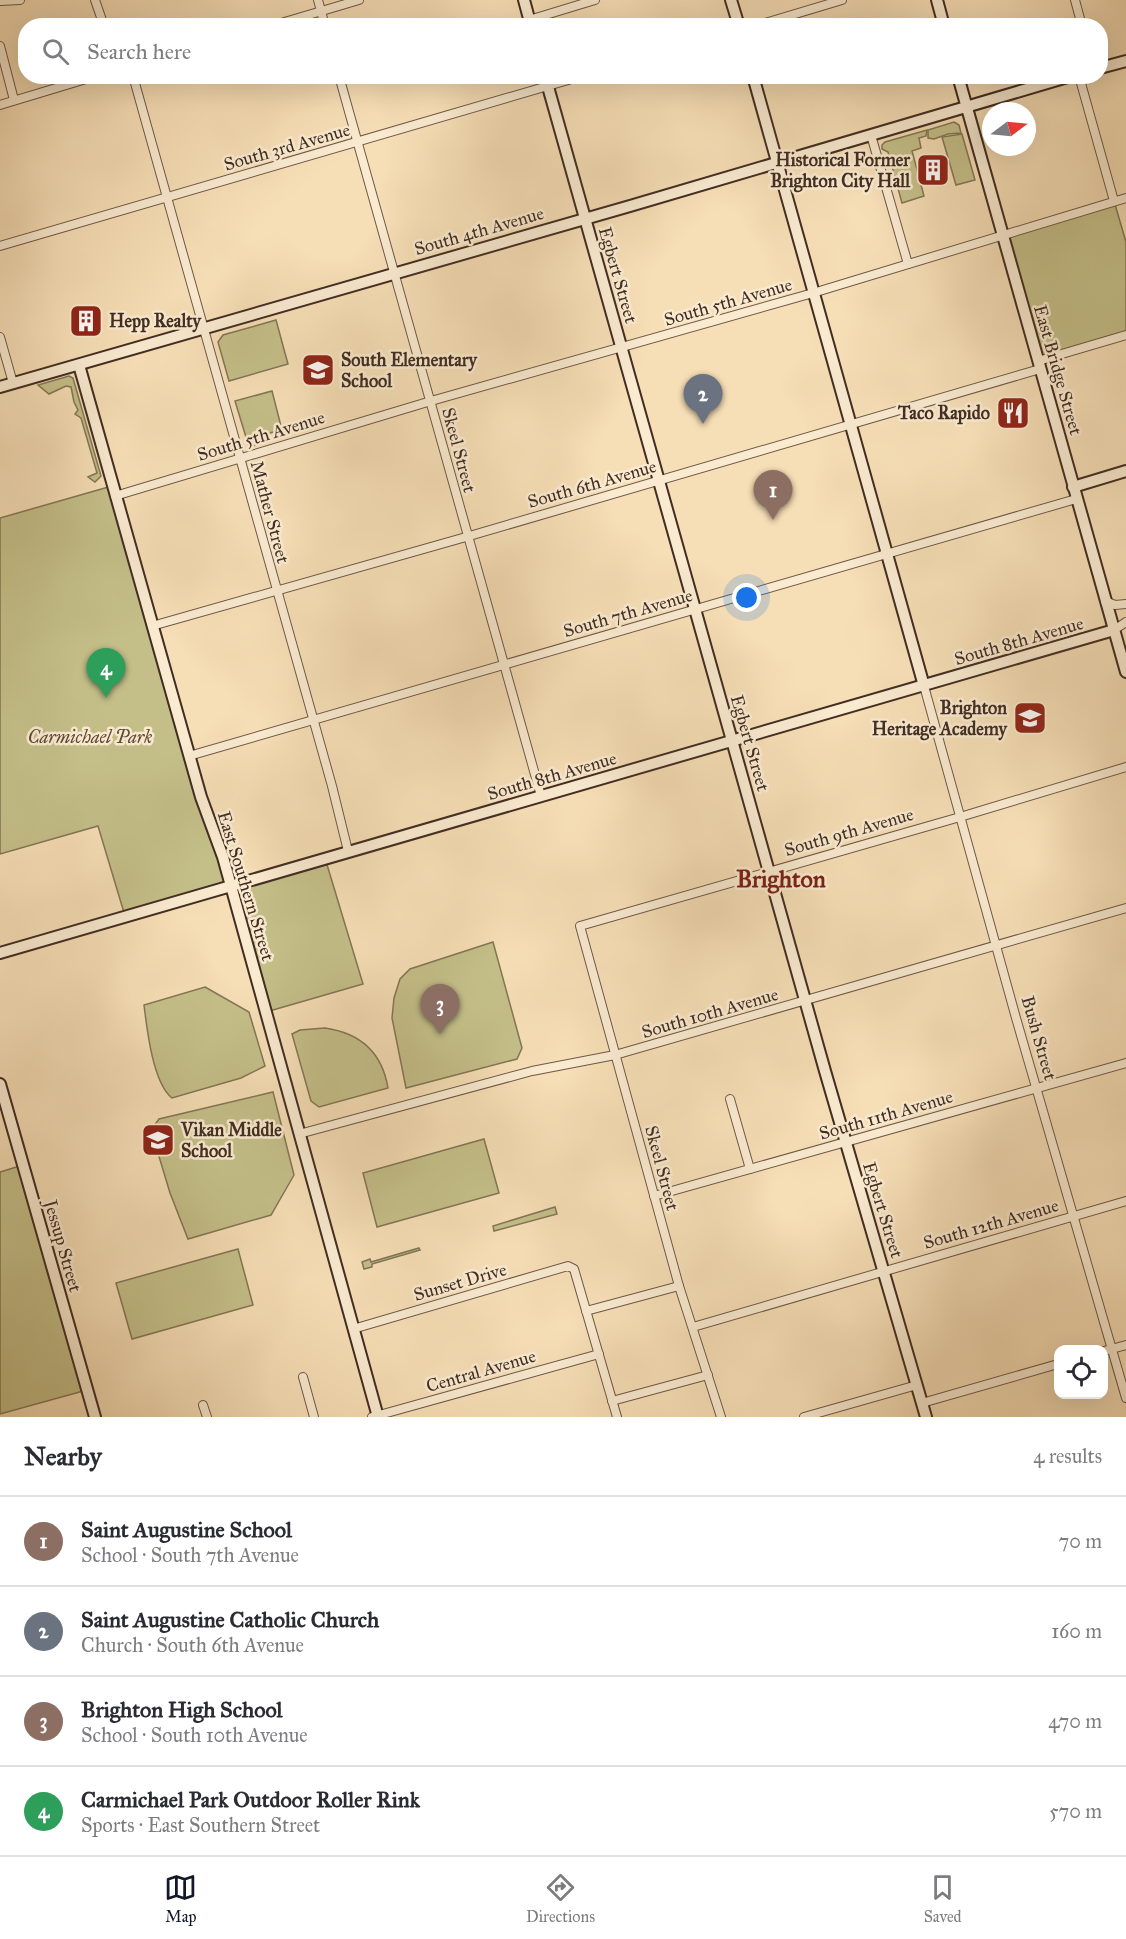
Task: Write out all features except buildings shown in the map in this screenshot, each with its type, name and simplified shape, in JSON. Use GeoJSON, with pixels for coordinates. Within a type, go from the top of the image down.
{"type":"FeatureCollection","features":[{"type":"Feature","properties":{"kind":"street"},"geometry":{"type":"LineString","coordinates":[[0,1],[20,0]]}},
{"type":"Feature","properties":{"kind":"street"},"geometry":{"type":"LineString","coordinates":[[95,0],[101,18]]}},
{"type":"Feature","properties":{"kind":"street"},"geometry":{"type":"LineString","coordinates":[[318,0],[323,18]]}},
{"type":"Feature","properties":{"kind":"street"},"geometry":{"type":"LineString","coordinates":[[298,18],[359,0]]}},
{"type":"Feature","properties":{"kind":"street"},"geometry":{"type":"LineString","coordinates":[[524,0],[529,18]]}},
{"type":"Feature","properties":{"kind":"street"},"geometry":{"type":"LineString","coordinates":[[544,18],[595,0]]}},
{"type":"Feature","properties":{"kind":"street"},"geometry":{"type":"LineString","coordinates":[[731,0],[736,18]]}},
{"type":"Feature","properties":{"kind":"street"},"geometry":{"type":"LineString","coordinates":[[782,18],[842,0]]}},
{"type":"Feature","properties":{"kind":"street"},"geometry":{"type":"LineString","coordinates":[[937,0],[942,18]]}},
{"type":"Feature","properties":{"kind":"street"},"geometry":{"type":"LineString","coordinates":[[1075,0],[1080,18]]}},
{"type":"Feature","properties":{"kind":"street"},"geometry":{"type":"LineString","coordinates":[[0,46],[14,100]]}},
{"type":"Feature","properties":{"kind":"street"},"geometry":{"type":"LineString","coordinates":[[1108,66],[1126,61]]}},
{"type":"Feature","properties":{"kind":"street"},"geometry":{"type":"LineString","coordinates":[[0,105],[69,84]]}},
{"type":"Feature","properties":{"kind":"street","name":"Mather Street"},"geometry":{"type":"LineString","coordinates":[[135,84],[348,851]]}},
{"type":"Feature","properties":{"kind":"street","name":"Skeel Street"},"geometry":{"type":"LineString","coordinates":[[341,84],[431,401],[466,537],[541,796]]}},
{"type":"Feature","properties":{"kind":"street","name":"South 3rd Avenue"},"geometry":{"type":"LineString","coordinates":[[0,246],[357,143],[541,84]]}},
{"type":"Feature","properties":{"kind":"street","name":"Egbert Street"},"geometry":{"type":"LineString","coordinates":[[548,84],[806,1002],[926,1417]]}},
{"type":"Feature","properties":{"kind":"street"},"geometry":{"type":"LineString","coordinates":[[755,84],[924,686]]}},
{"type":"Feature","properties":{"kind":"street","name":"East Bridge Street"},"geometry":{"type":"LineString","coordinates":[[960,84],[1126,672]]}},
{"type":"Feature","properties":{"kind":"street","name":"South 4th Avenue"},"geometry":{"type":"LineString","coordinates":[[0,387],[1044,84]]}},
{"type":"Feature","properties":{"kind":"street"},"geometry":{"type":"LineString","coordinates":[[1081,84],[1114,201]]}},
{"type":"Feature","properties":{"kind":"street"},"geometry":{"type":"LineString","coordinates":[[871,135],[908,264]]}},
{"type":"Feature","properties":{"kind":"street","name":"South 5th Avenue"},"geometry":{"type":"LineString","coordinates":[[115,496],[431,401],[813,293],[1126,198]]}},
{"type":"Feature","properties":{"kind":"street","name":"South 6th Avenue"},"geometry":{"type":"LineString","coordinates":[[152,626],[466,537],[850,423],[1039,365],[1126,335]]}},
{"type":"Feature","properties":{"kind":"street"},"geometry":{"type":"LineString","coordinates":[[0,338],[13,383]]}},
{"type":"Feature","properties":{"kind":"street","name":"East Southern Street"},"geometry":{"type":"LineString","coordinates":[[79,365],[189,756],[231,886],[376,1416]]}},
{"type":"Feature","properties":{"kind":"street"},"geometry":{"type":"LineString","coordinates":[[1073,487],[1126,471]]}},
{"type":"Feature","properties":{"kind":"street","name":"South 7th Avenue"},"geometry":{"type":"LineString","coordinates":[[189,756],[1076,499]]}},
{"type":"Feature","properties":{"kind":"street"},"geometry":{"type":"LineString","coordinates":[[1105,601],[1115,605],[1126,604]]}},
{"type":"Feature","properties":{"kind":"street"},"geometry":{"type":"LineString","coordinates":[[1114,630],[1126,622]]}},
{"type":"Feature","properties":{"kind":"street","name":"South 8th Avenue"},"geometry":{"type":"LineString","coordinates":[[0,952],[1114,630]]}},
{"type":"Feature","properties":{"kind":"street","name":"Bush Street"},"geometry":{"type":"LineString","coordinates":[[924,686],[1073,1216],[1106,1345]]}},
{"type":"Feature","properties":{"kind":"street","name":"South 9th Avenue"},"geometry":{"type":"LineString","coordinates":[[580,926],[1126,767]]}},
{"type":"Feature","properties":{"kind":"street","name":"South 10th Avenue"},"geometry":{"type":"LineString","coordinates":[[299,1134],[534,1071],[615,1055],[806,1002],[1126,908]]}},
{"type":"Feature","properties":{"kind":"street","name":"Skeel Street"},"geometry":{"type":"LineString","coordinates":[[580,926],[679,1286],[721,1417]]}},
{"type":"Feature","properties":{"kind":"street","name":"South 11th Avenue"},"geometry":{"type":"LineString","coordinates":[[654,1196],[1126,1063]]}},
{"type":"Feature","properties":{"kind":"street","name":"Jessup Street"},"geometry":{"type":"LineString","coordinates":[[0,1084],[95,1417]]}},
{"type":"Feature","properties":{"kind":"street"},"geometry":{"type":"LineString","coordinates":[[730,1099],[750,1169]]}},
{"type":"Feature","properties":{"kind":"street","name":"South 12th Avenue"},"geometry":{"type":"LineString","coordinates":[[693,1327],[1126,1201]]}},
{"type":"Feature","properties":{"kind":"street","name":"Sunset Drive"},"geometry":{"type":"LineString","coordinates":[[353,1329],[568,1266],[574,1269],[586,1311]]}},
{"type":"Feature","properties":{"kind":"street"},"geometry":{"type":"LineString","coordinates":[[617,1417],[586,1311],[679,1286]]}},
{"type":"Feature","properties":{"kind":"street"},"geometry":{"type":"LineString","coordinates":[[1108,1350],[1126,1345]]}},
{"type":"Feature","properties":{"kind":"street","name":"Bush Street"},"geometry":{"type":"LineString","coordinates":[[1108,1353],[1126,1398]]}},
{"type":"Feature","properties":{"kind":"street","name":"Central Avenue"},"geometry":{"type":"LineString","coordinates":[[376,1416],[598,1354]]}},
{"type":"Feature","properties":{"kind":"street"},"geometry":{"type":"LineString","coordinates":[[922,1402],[1054,1365]]}},
{"type":"Feature","properties":{"kind":"street"},"geometry":{"type":"LineString","coordinates":[[612,1401],[708,1375]]}},
{"type":"Feature","properties":{"kind":"street"},"geometry":{"type":"LineString","coordinates":[[303,1377],[314,1417]]}},
{"type":"Feature","properties":{"kind":"street"},"geometry":{"type":"LineString","coordinates":[[804,1417],[917,1385]]}},
{"type":"Feature","properties":{"kind":"street"},"geometry":{"type":"LineString","coordinates":[[203,1405],[207,1417]]}},
{"type":"Feature","properties":{"kind":"green space"},"geometry":{"type":"Polygon","coordinates":[[[954,122],[959,125],[961,133],[948,134],[934,139],[928,138],[928,130],[954,122]]]}},
{"type":"Feature","properties":{"kind":"green space"},"geometry":{"type":"Polygon","coordinates":[[[927,130],[926,136],[919,138],[921,148],[912,151],[924,196],[902,203],[888,152],[882,149],[882,145],[885,142],[927,130]]]}},
{"type":"Feature","properties":{"kind":"green space"},"geometry":{"type":"Polygon","coordinates":[[[962,134],[975,180],[956,185],[942,137],[962,134]]]}},
{"type":"Feature","properties":{"kind":"green space"},"geometry":{"type":"Polygon","coordinates":[[[1114,201],[1126,242],[1126,335],[1038,361],[1003,235],[1114,201]]]}},
{"type":"Feature","properties":{"kind":"green space"},"geometry":{"type":"Polygon","coordinates":[[[276,320],[288,364],[229,381],[218,342],[223,335],[276,320]]]}},
{"type":"Feature","properties":{"kind":"green space"},"geometry":{"type":"Polygon","coordinates":[[[69,376],[73,378],[101,476],[95,482],[88,477],[97,473],[81,418],[75,414],[78,410],[71,387],[66,386],[49,394],[38,385],[69,376]]]}},
{"type":"Feature","properties":{"kind":"green space"},"geometry":{"type":"Polygon","coordinates":[[[272,391],[282,430],[266,434],[262,443],[249,447],[235,401],[272,391]]]}},
{"type":"Feature","properties":{"kind":"green space","name":"Carmichael Park"},"geometry":{"type":"Polygon","coordinates":[[[112,486],[231,885],[325,858],[363,984],[266,1012],[231,886],[125,916],[98,826],[0,854],[0,518],[112,486]]]}},
{"type":"Feature","properties":{"kind":"green space"},"geometry":{"type":"Polygon","coordinates":[[[493,942],[522,1048],[517,1059],[406,1088],[392,1018],[394,998],[400,979],[410,969],[493,942]]]}},
{"type":"Feature","properties":{"kind":"green space"},"geometry":{"type":"Polygon","coordinates":[[[205,987],[249,1012],[265,1066],[241,1078],[172,1098],[165,1091],[156,1069],[144,1005],[205,987]]]}},
{"type":"Feature","properties":{"kind":"green space"},"geometry":{"type":"Polygon","coordinates":[[[325,1028],[349,1034],[367,1046],[381,1064],[388,1088],[319,1107],[311,1101],[292,1034],[300,1030],[325,1028]]]}},
{"type":"Feature","properties":{"kind":"green space"},"geometry":{"type":"Polygon","coordinates":[[[273,1092],[294,1175],[271,1215],[188,1239],[170,1193],[151,1130],[159,1119],[273,1092]]]}},
{"type":"Feature","properties":{"kind":"green space"},"geometry":{"type":"Polygon","coordinates":[[[484,1139],[499,1193],[377,1227],[363,1173],[484,1139]]]}},
{"type":"Feature","properties":{"kind":"green space"},"geometry":{"type":"Polygon","coordinates":[[[23,1165],[87,1390],[0,1414],[0,1172],[23,1165]]]}},
{"type":"Feature","properties":{"kind":"green space"},"geometry":{"type":"Polygon","coordinates":[[[555,1207],[557,1214],[494,1231],[493,1226],[555,1207]]]}},
{"type":"Feature","properties":{"kind":"green space"},"geometry":{"type":"Polygon","coordinates":[[[419,1248],[420,1250],[372,1264],[372,1267],[364,1269],[362,1262],[370,1259],[371,1262],[419,1248]]]}},
{"type":"Feature","properties":{"kind":"green space"},"geometry":{"type":"Polygon","coordinates":[[[238,1249],[253,1305],[132,1339],[116,1283],[238,1249]]]}},
{"type":"Feature","properties":{"kind":"place","name":"Historical Former Brighton City Hall"},"geometry":{"type":"Point","coordinates":[933,170]}},
{"type":"Feature","properties":{"kind":"place","name":"Hepp Realty"},"geometry":{"type":"Point","coordinates":[86,321]}},
{"type":"Feature","properties":{"kind":"place","name":"South Elementary School"},"geometry":{"type":"Point","coordinates":[318,370]}},
{"type":"Feature","properties":{"kind":"place","name":"Taco Rapido"},"geometry":{"type":"Point","coordinates":[1013,413]}},
{"type":"Feature","properties":{"kind":"place","name":"Saint Augustine Catholic Church"},"geometry":{"type":"Point","coordinates":[703,424]}},
{"type":"Feature","properties":{"kind":"place","name":"Saint Augustine School"},"geometry":{"type":"Point","coordinates":[773,520]}},
{"type":"Feature","properties":{"kind":"place","name":"Carmichael Park Outdoor Roller Rink"},"geometry":{"type":"Point","coordinates":[106,698]}},
{"type":"Feature","properties":{"kind":"place","name":"Brighton Heritage Academy"},"geometry":{"type":"Point","coordinates":[1030,718]}},
{"type":"Feature","properties":{"kind":"place","name":"Brighton High School"},"geometry":{"type":"Point","coordinates":[440,1034]}},
{"type":"Feature","properties":{"kind":"place","name":"Vikan Middle School"},"geometry":{"type":"Point","coordinates":[158,1140]}},
{"type":"Feature","properties":{"kind":"district","name":"Brighton"},"geometry":{"type":"Point","coordinates":[781,879]}}]}
